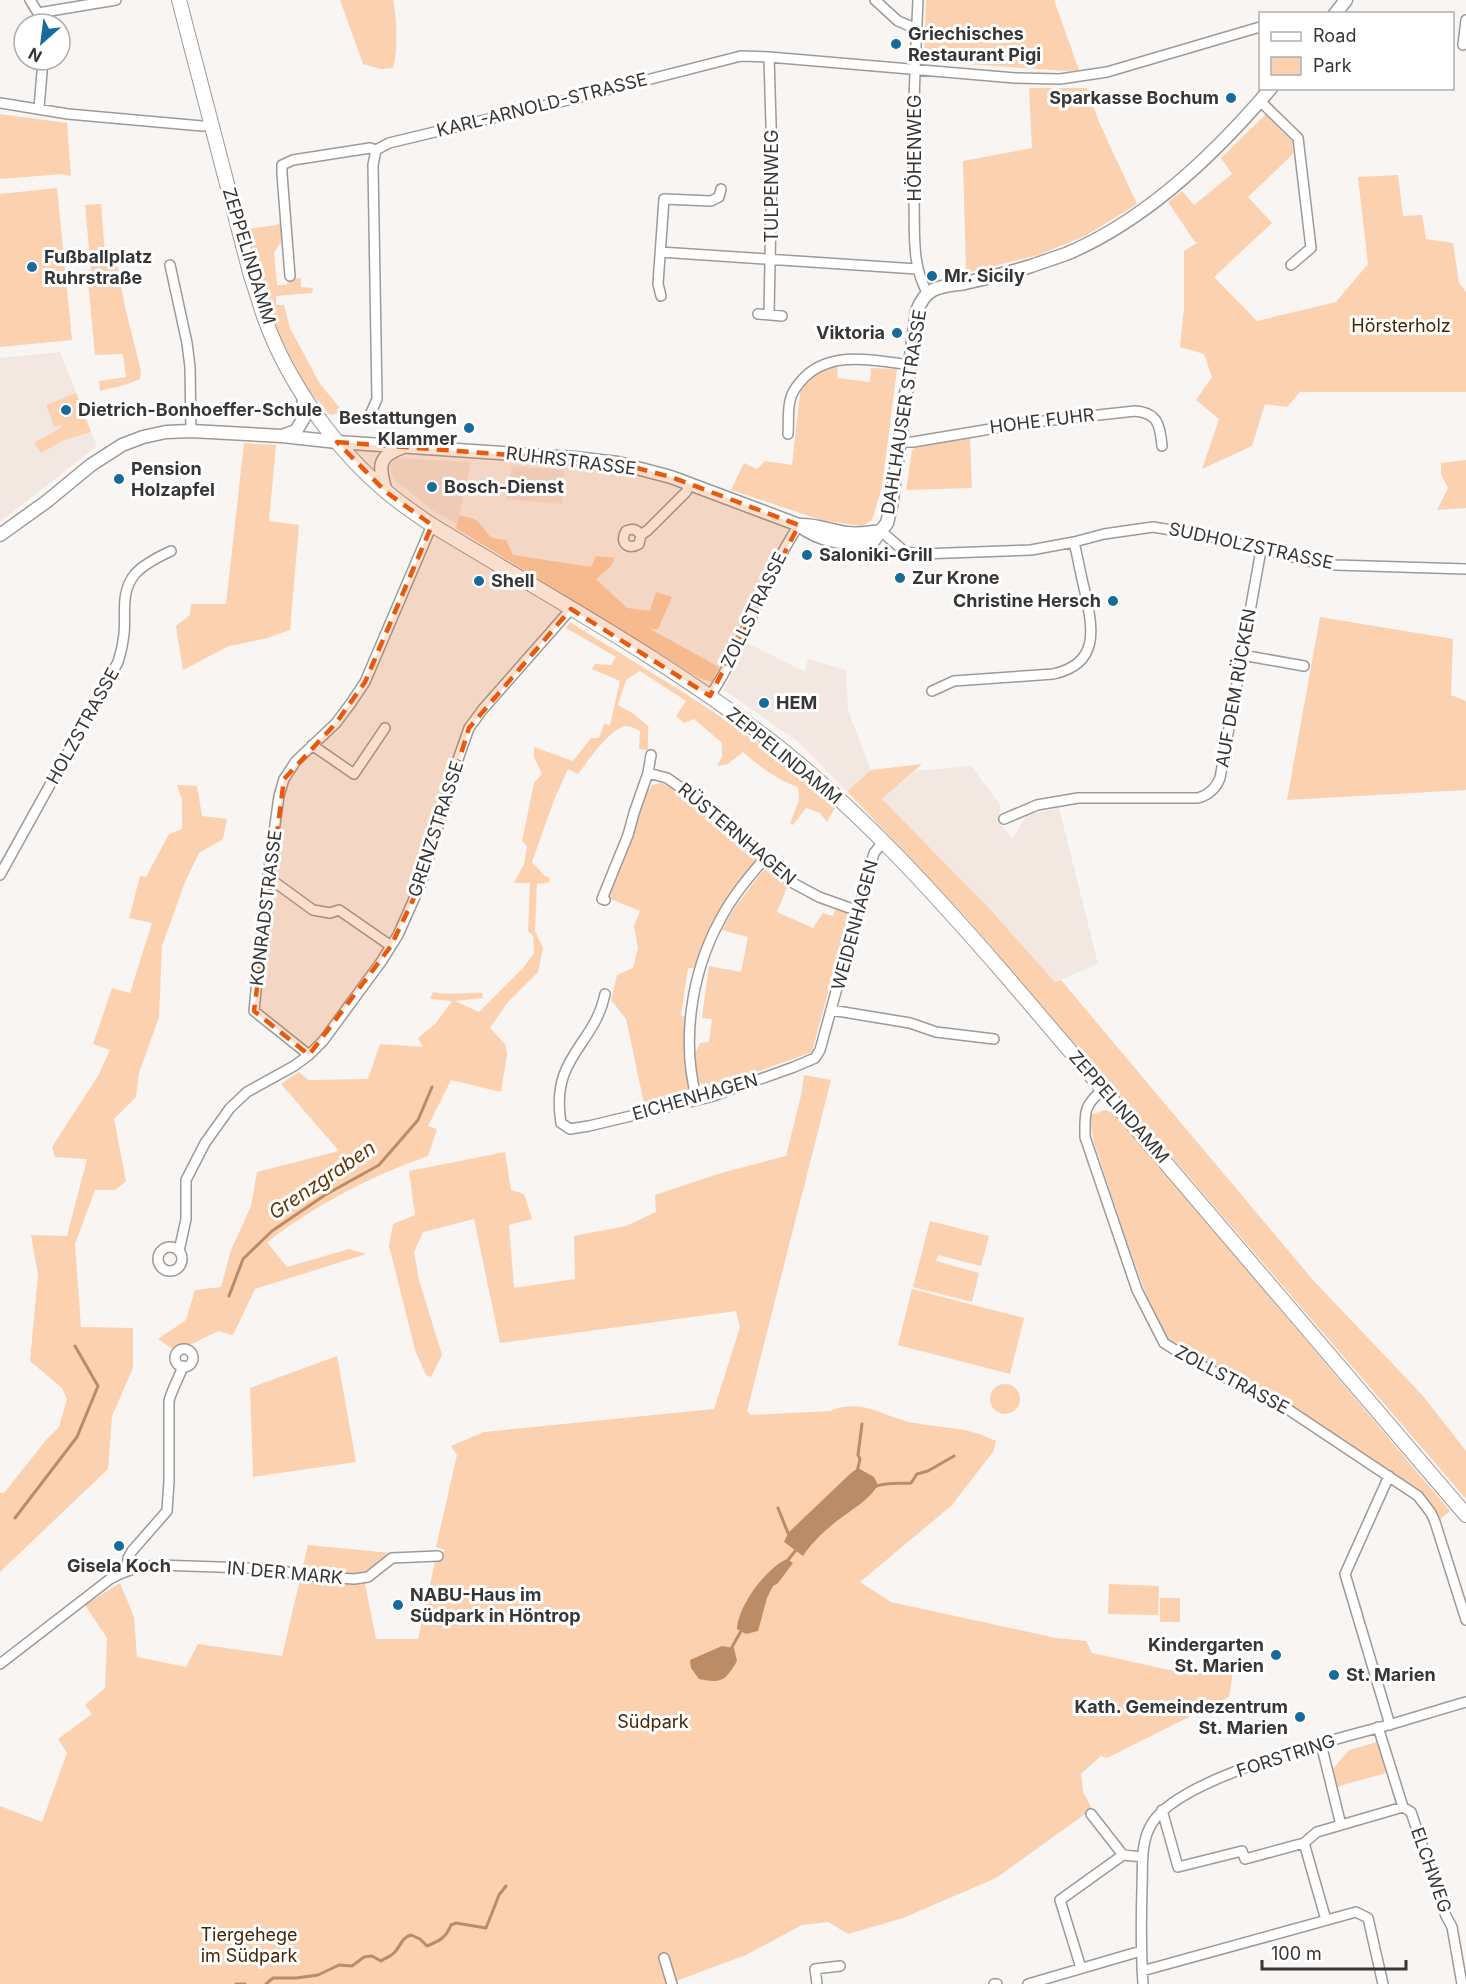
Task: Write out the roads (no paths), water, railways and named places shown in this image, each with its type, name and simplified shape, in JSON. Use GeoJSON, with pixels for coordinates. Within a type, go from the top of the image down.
{"type":"FeatureCollection","features":[{"type":"Feature","properties":{"kind":"main road","name":"ZEPPELINDAMM"},"geometry":{"type":"LineString","coordinates":[[179,0],[251,276],[266,321],[303,393],[337,442],[386,492],[432,525],[710,696],[779,747],[827,788],[883,842],[963,926],[1466,1515]]}},
{"type":"Feature","properties":{"kind":"street"},"geometry":{"type":"LineString","coordinates":[[49,12],[116,0]]}},
{"type":"Feature","properties":{"kind":"street"},"geometry":{"type":"LineString","coordinates":[[875,0],[898,21],[916,29]]}},
{"type":"Feature","properties":{"kind":"street","name":"HÖHENWEG"},"geometry":{"type":"LineString","coordinates":[[918,0],[913,159],[917,269],[921,283],[928,294]]}},
{"type":"Feature","properties":{"kind":"street"},"geometry":{"type":"LineString","coordinates":[[1337,12],[1346,0]]}},
{"type":"Feature","properties":{"kind":"street"},"geometry":{"type":"LineString","coordinates":[[1464,45],[1466,20]]}},
{"type":"Feature","properties":{"kind":"street","name":"KARL-ARNOLD-STRASSE"},"geometry":{"type":"LineString","coordinates":[[290,276],[282,165],[293,159],[370,148],[376,150],[389,142],[579,98],[741,56],[1015,78],[1060,79],[1107,72],[1259,27]]}},
{"type":"Feature","properties":{"kind":"street","name":"TULPENWEG"},"geometry":{"type":"LineString","coordinates":[[769,57],[772,157],[769,315]]}},
{"type":"Feature","properties":{"kind":"street"},"geometry":{"type":"LineString","coordinates":[[39,108],[42,72]]}},
{"type":"Feature","properties":{"kind":"street"},"geometry":{"type":"LineString","coordinates":[[928,294],[934,289],[1017,271],[1065,254],[1094,240],[1142,210],[1172,187],[1198,164],[1269,90]]}},
{"type":"Feature","properties":{"kind":"street"},"geometry":{"type":"LineString","coordinates":[[1260,101],[1298,138],[1311,248],[1292,266]]}},
{"type":"Feature","properties":{"kind":"street"},"geometry":{"type":"LineString","coordinates":[[0,103],[68,114],[211,125]]}},
{"type":"Feature","properties":{"kind":"street"},"geometry":{"type":"LineString","coordinates":[[369,417],[377,399],[373,165],[376,150]]}},
{"type":"Feature","properties":{"kind":"street"},"geometry":{"type":"LineString","coordinates":[[661,296],[658,284],[664,198],[711,201],[719,197],[722,189]]}},
{"type":"Feature","properties":{"kind":"street"},"geometry":{"type":"LineString","coordinates":[[660,252],[917,269]]}},
{"type":"Feature","properties":{"kind":"street"},"geometry":{"type":"LineString","coordinates":[[170,265],[188,343],[191,431]]}},
{"type":"Feature","properties":{"kind":"street","name":"DAHLHAUSER STRASSE"},"geometry":{"type":"LineString","coordinates":[[881,531],[887,523],[891,507],[918,311],[928,294]]}},
{"type":"Feature","properties":{"kind":"street"},"geometry":{"type":"LineString","coordinates":[[758,314],[782,316]]}},
{"type":"Feature","properties":{"kind":"street"},"geometry":{"type":"LineString","coordinates":[[788,434],[791,394],[804,377],[817,367],[842,360],[874,360],[910,365]]}},
{"type":"Feature","properties":{"kind":"street"},"geometry":{"type":"LineString","coordinates":[[282,436],[296,431],[302,423],[305,416],[303,393]]}},
{"type":"Feature","properties":{"kind":"street","name":"HOHE FUHR"},"geometry":{"type":"LineString","coordinates":[[900,442],[913,442],[1026,423],[1135,411],[1143,412],[1156,420],[1160,427],[1162,446]]}},
{"type":"Feature","properties":{"kind":"street","name":"RUHRSTRASSE"},"geometry":{"type":"LineString","coordinates":[[0,534],[91,465],[122,445],[150,435],[191,431],[592,460],[647,470],[799,525],[808,532],[851,543],[874,540],[881,531]]}},
{"type":"Feature","properties":{"kind":"street"},"geometry":{"type":"LineString","coordinates":[[386,492],[381,471],[383,459],[390,452],[406,447]]}},
{"type":"Feature","properties":{"kind":"street"},"geometry":{"type":"LineString","coordinates":[[641,535],[685,494],[690,484]]}},
{"type":"Feature","properties":{"kind":"street","name":"KONRADSTRASSE"},"geometry":{"type":"LineString","coordinates":[[309,1055],[254,1011],[279,796],[290,769],[336,723],[365,682],[432,525]]}},
{"type":"Feature","properties":{"kind":"street","name":"ZOLLSTRASSE"},"geometry":{"type":"LineString","coordinates":[[710,696],[727,668],[780,553],[799,525]]}},
{"type":"Feature","properties":{"kind":"street","name":"SUDHOLZSTRASSE"},"geometry":{"type":"LineString","coordinates":[[881,531],[905,552],[921,554],[1031,550],[1104,534],[1153,527],[1208,536],[1309,561],[1336,565],[1466,569]]}},
{"type":"Feature","properties":{"kind":"street"},"geometry":{"type":"LineString","coordinates":[[932,691],[954,681],[1053,674],[1076,664],[1087,650],[1092,631],[1074,542]]}},
{"type":"Feature","properties":{"kind":"street","name":"HOLZSTRASSE"},"geometry":{"type":"LineString","coordinates":[[0,875],[118,662],[124,636],[124,602],[128,585],[152,560],[171,550]]}},
{"type":"Feature","properties":{"kind":"street","name":"AUF DEM RÜCKEN"},"geometry":{"type":"LineString","coordinates":[[1004,819],[1037,805],[1071,798],[1133,796],[1198,798],[1215,788],[1220,778],[1261,550]]}},
{"type":"Feature","properties":{"kind":"street","name":"GRENZSTRASSE"},"geometry":{"type":"LineString","coordinates":[[179,1251],[186,1218],[186,1180],[205,1143],[230,1108],[248,1092],[294,1066],[323,1041],[391,946],[422,881],[469,728],[571,609]]}},
{"type":"Feature","properties":{"kind":"street"},"geometry":{"type":"LineString","coordinates":[[1242,655],[1304,666]]}},
{"type":"Feature","properties":{"kind":"street"},"geometry":{"type":"LineString","coordinates":[[312,745],[354,774],[385,728]]}},
{"type":"Feature","properties":{"kind":"street"},"geometry":{"type":"LineString","coordinates":[[604,900],[602,899],[628,835],[648,772],[651,755]]}},
{"type":"Feature","properties":{"kind":"street","name":"RÜSTERNHAGEN"},"geometry":{"type":"LineString","coordinates":[[648,772],[667,778],[717,813],[793,883],[819,897],[858,911]]}},
{"type":"Feature","properties":{"kind":"street","name":"WEIDENHAGEN"},"geometry":{"type":"LineString","coordinates":[[817,1056],[874,853],[883,842]]}},
{"type":"Feature","properties":{"kind":"street"},"geometry":{"type":"LineString","coordinates":[[697,1100],[693,1087],[690,1057],[690,1026],[702,962],[719,922],[733,898],[765,858]]}},
{"type":"Feature","properties":{"kind":"street"},"geometry":{"type":"LineString","coordinates":[[268,878],[313,910],[330,913],[339,910],[391,946]]}},
{"type":"Feature","properties":{"kind":"street","name":"EICHENHAGEN"},"geometry":{"type":"LineString","coordinates":[[604,994],[598,1016],[571,1057],[560,1084],[561,1124],[570,1129],[697,1100],[794,1067],[817,1056]]}},
{"type":"Feature","properties":{"kind":"street","name":"WEIDENHAGEN"},"geometry":{"type":"LineString","coordinates":[[831,1010],[910,1023],[936,1032],[994,1039]]}},
{"type":"Feature","properties":{"kind":"street","name":"ZOLLSTRASSE"},"geometry":{"type":"LineString","coordinates":[[1103,1089],[1089,1102],[1085,1115],[1085,1137],[1137,1290],[1164,1343],[1194,1362],[1280,1404],[1418,1496],[1431,1513],[1466,1620]]}},
{"type":"Feature","properties":{"kind":"street"},"geometry":{"type":"LineString","coordinates":[[127,1569],[128,1558],[132,1551],[167,1511],[169,1401],[171,1391],[183,1366]]}},
{"type":"Feature","properties":{"kind":"street"},"geometry":{"type":"LineString","coordinates":[[1389,1476],[1345,1574],[1390,1725]]}},
{"type":"Feature","properties":{"kind":"street","name":"IN DER MARK"},"geometry":{"type":"LineString","coordinates":[[0,1664],[110,1579],[127,1569],[157,1565],[278,1569],[298,1575],[354,1579],[368,1577],[392,1558],[438,1556]]}},
{"type":"Feature","properties":{"kind":"street","name":"FORSTRING"},"geometry":{"type":"LineString","coordinates":[[1143,1984],[1141,1951],[1143,1857],[1148,1831],[1162,1810],[1229,1774],[1321,1743],[1466,1702]]}},
{"type":"Feature","properties":{"kind":"street","name":"ELCHWEG"},"geometry":{"type":"LineString","coordinates":[[1378,1727],[1403,1807],[1411,1812],[1446,1916],[1452,1927],[1462,1984]]}},
{"type":"Feature","properties":{"kind":"street"},"geometry":{"type":"LineString","coordinates":[[1321,1743],[1341,1825]]}},
{"type":"Feature","properties":{"kind":"street"},"geometry":{"type":"LineString","coordinates":[[1162,1810],[1178,1867],[1242,1851],[1245,1859],[1304,1843],[1317,1832],[1403,1807]]}},
{"type":"Feature","properties":{"kind":"street"},"geometry":{"type":"LineString","coordinates":[[1091,1814],[1123,1855]]}},
{"type":"Feature","properties":{"kind":"street"},"geometry":{"type":"LineString","coordinates":[[1304,1843],[1326,1920]]}},
{"type":"Feature","properties":{"kind":"street"},"geometry":{"type":"LineString","coordinates":[[1081,1968],[1060,1900],[1123,1855],[1143,1857]]}},
{"type":"Feature","properties":{"kind":"street"},"geometry":{"type":"LineString","coordinates":[[1142,1971],[1356,1912],[1368,1918],[1383,1984]]}},
{"type":"Feature","properties":{"kind":"street"},"geometry":{"type":"LineString","coordinates":[[1028,1984],[1141,1951]]}},
{"type":"Feature","properties":{"kind":"street"},"geometry":{"type":"LineString","coordinates":[[664,1958],[672,1984]]}},
{"type":"Feature","properties":{"kind":"street"},"geometry":{"type":"LineString","coordinates":[[817,1984],[815,1969],[840,1966]]}},
{"type":"Feature","properties":{"kind":"waterway","name":"Grenzgraben"},"geometry":{"type":"LineString","coordinates":[[229,1296],[243,1259],[272,1231],[325,1195],[379,1165],[418,1120],[432,1087]]}},
{"type":"Feature","properties":{"kind":"waterway"},"geometry":{"type":"LineString","coordinates":[[15,1518],[77,1437],[98,1386],[75,1346]]}},
{"type":"Feature","properties":{"kind":"waterway"},"geometry":{"type":"LineString","coordinates":[[857,1472],[862,1424]]}},
{"type":"Feature","properties":{"kind":"waterway"},"geometry":{"type":"LineString","coordinates":[[874,1487],[911,1483],[917,1474],[928,1471],[954,1456]]}},
{"type":"Feature","properties":{"kind":"waterway"},"geometry":{"type":"LineString","coordinates":[[778,1508],[788,1533],[792,1534]]}},
{"type":"Feature","properties":{"kind":"waterway"},"geometry":{"type":"LineString","coordinates":[[788,1560],[796,1550]]}},
{"type":"Feature","properties":{"kind":"waterway"},"geometry":{"type":"LineString","coordinates":[[732,1647],[741,1631]]}},
{"type":"Feature","properties":{"kind":"waterway"},"geometry":{"type":"LineString","coordinates":[[266,1984],[273,1978],[318,1975],[339,1965],[352,1966],[364,1957],[372,1956],[381,1961],[391,1956],[408,1936],[420,1939],[427,1946],[442,1938],[451,1925],[456,1923],[486,1928],[499,1895],[506,1886]]}},
{"type":"Feature","properties":{"kind":"waterway"},"geometry":{"type":"LineString","coordinates":[[236,1984],[245,1984]]}},
{"type":"Feature","properties":{"kind":"place","name":"Griechisches Restaurant Pigi"},"geometry":{"type":"Point","coordinates":[896,44]}},
{"type":"Feature","properties":{"kind":"place","name":"Sparkasse Bochum"},"geometry":{"type":"Point","coordinates":[1231,98]}},
{"type":"Feature","properties":{"kind":"place","name":"Fußballplatz Ruhrstraße"},"geometry":{"type":"Point","coordinates":[32,267]}},
{"type":"Feature","properties":{"kind":"place","name":"Mr. Sicily"},"geometry":{"type":"Point","coordinates":[932,276]}},
{"type":"Feature","properties":{"kind":"place","name":"Viktoria"},"geometry":{"type":"Point","coordinates":[897,333]}},
{"type":"Feature","properties":{"kind":"place","name":"Dietrich-Bonhoeffer-Schule"},"geometry":{"type":"Point","coordinates":[66,410]}},
{"type":"Feature","properties":{"kind":"place","name":"Bestattungen Klammer"},"geometry":{"type":"Point","coordinates":[469,428]}},
{"type":"Feature","properties":{"kind":"place","name":"Pension Holzapfel"},"geometry":{"type":"Point","coordinates":[119,479]}},
{"type":"Feature","properties":{"kind":"place","name":"Bosch-Dienst"},"geometry":{"type":"Point","coordinates":[432,487]}},
{"type":"Feature","properties":{"kind":"place","name":"Saloniki-Grill"},"geometry":{"type":"Point","coordinates":[807,555]}},
{"type":"Feature","properties":{"kind":"place","name":"Zur Krone"},"geometry":{"type":"Point","coordinates":[900,578]}},
{"type":"Feature","properties":{"kind":"place","name":"Shell"},"geometry":{"type":"Point","coordinates":[479,581]}},
{"type":"Feature","properties":{"kind":"place","name":"Christine Hersch"},"geometry":{"type":"Point","coordinates":[1113,601]}},
{"type":"Feature","properties":{"kind":"place","name":"HEM"},"geometry":{"type":"Point","coordinates":[764,703]}},
{"type":"Feature","properties":{"kind":"place","name":"Gisela Koch"},"geometry":{"type":"Point","coordinates":[119,1546]}},
{"type":"Feature","properties":{"kind":"place","name":"NABU-Haus im Südpark in Höntrop"},"geometry":{"type":"Point","coordinates":[398,1605]}},
{"type":"Feature","properties":{"kind":"place","name":"Kindergarten St. Marien"},"geometry":{"type":"Point","coordinates":[1276,1655]}},
{"type":"Feature","properties":{"kind":"place","name":"St. Marien"},"geometry":{"type":"Point","coordinates":[1334,1675]}},
{"type":"Feature","properties":{"kind":"place","name":"Kath. Gemeindezentrum St. Marien"},"geometry":{"type":"Point","coordinates":[1300,1717]}},
{"type":"Feature","properties":{"kind":"park label","name":"Hörsterholz"},"geometry":{"type":"Point","coordinates":[1401,326]}},
{"type":"Feature","properties":{"kind":"park label","name":"Südpark"},"geometry":{"type":"Point","coordinates":[653,1722]}},
{"type":"Feature","properties":{"kind":"park label","name":"Tiergehege im Südpark"},"geometry":{"type":"Point","coordinates":[249,1945]}}]}
